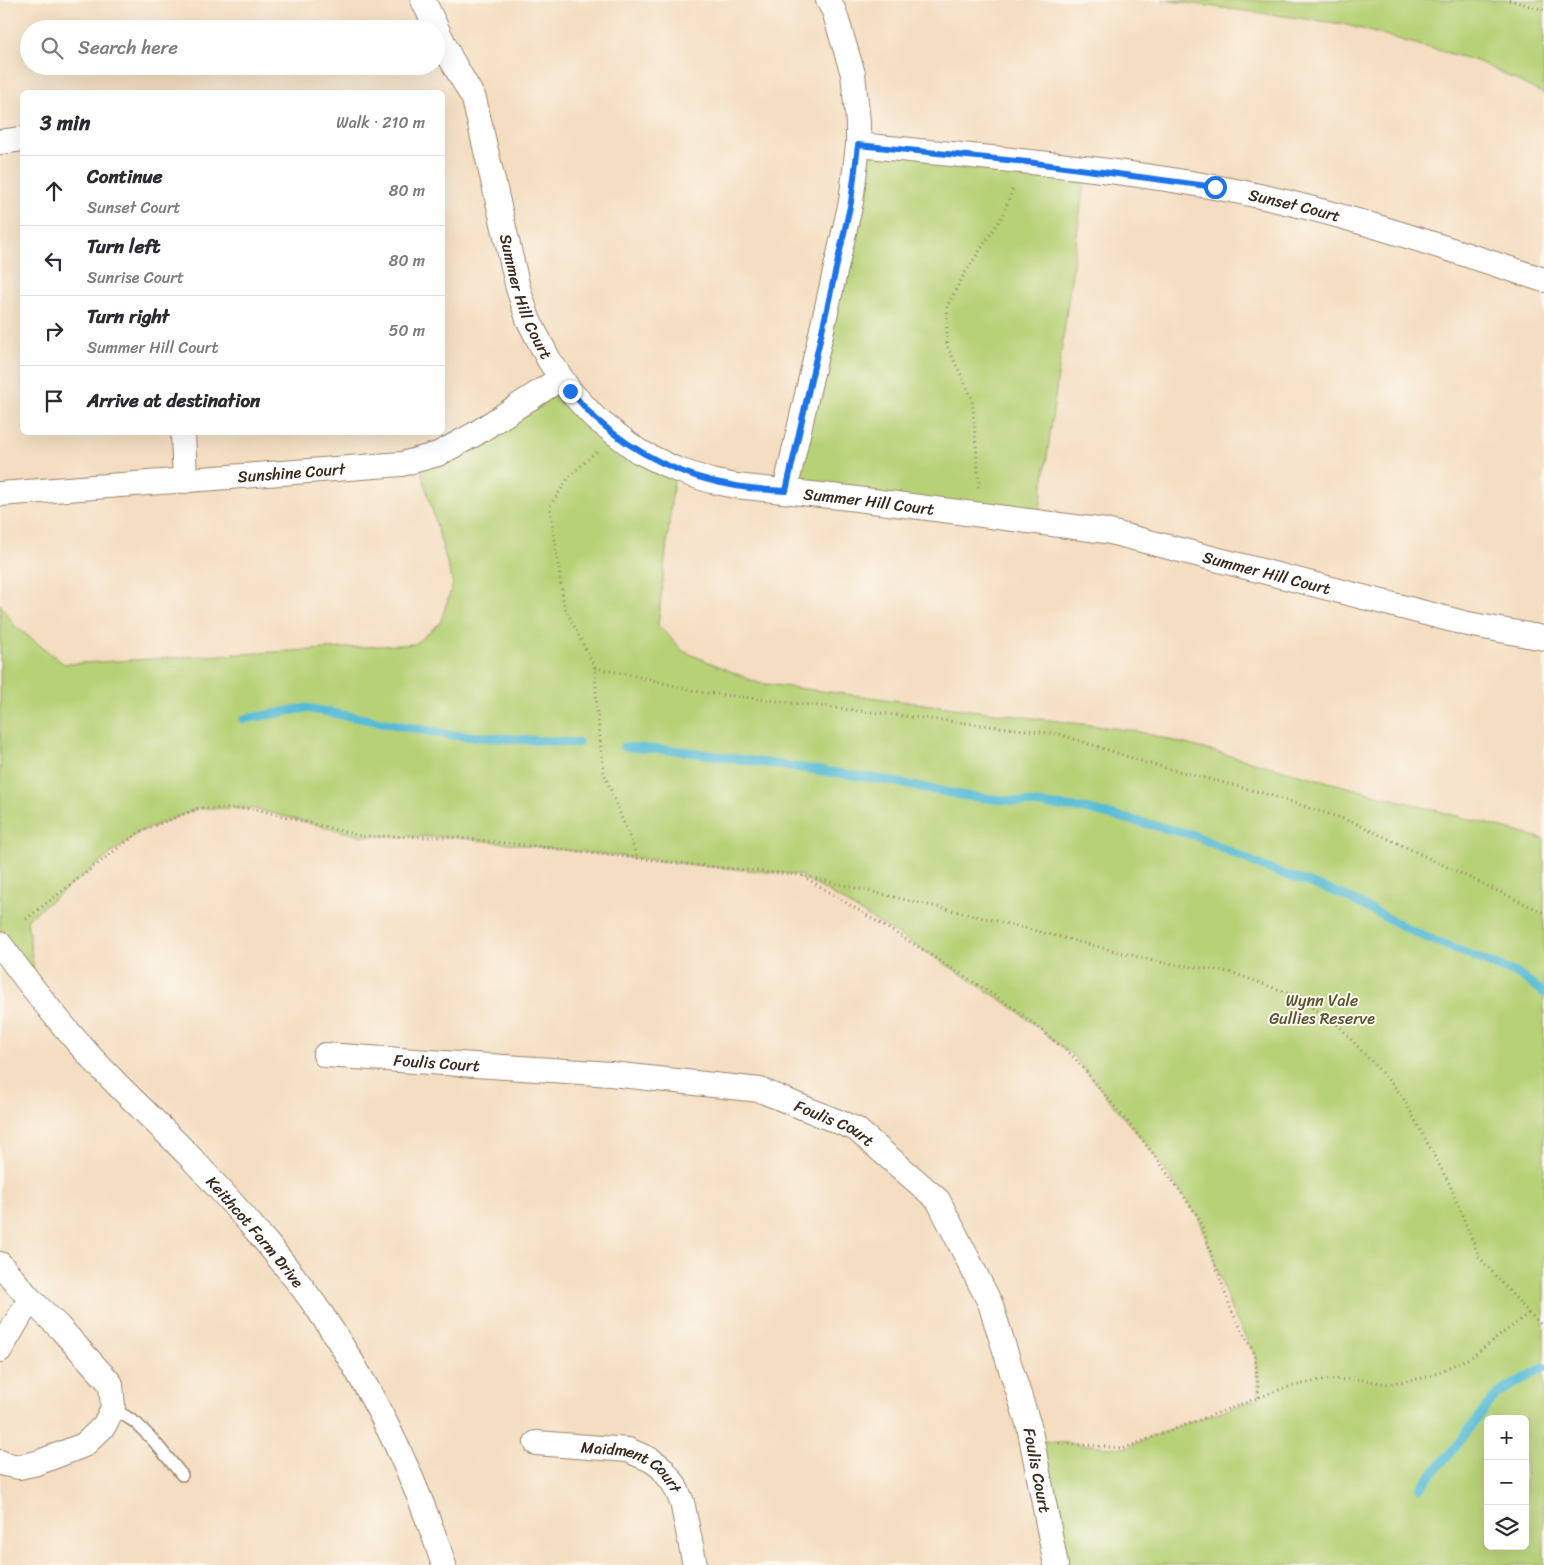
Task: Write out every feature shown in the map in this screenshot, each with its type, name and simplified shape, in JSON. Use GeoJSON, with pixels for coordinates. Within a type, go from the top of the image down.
{"type":"FeatureCollection","features":[{"type":"Feature","properties":{"kind":"street"},"geometry":{"type":"LineString","coordinates":[[786,491],[851,202],[858,145],[858,122],[853,74],[834,11],[828,0]]}},
{"type":"Feature","properties":{"kind":"street","name":"Summer Hill Court"},"geometry":{"type":"LineString","coordinates":[[422,1],[432,20]]}},
{"type":"Feature","properties":{"kind":"street","name":"Summer Hill Court"},"geometry":{"type":"LineString","coordinates":[[445,46],[474,99],[518,288],[528,319],[549,360],[570,391],[595,418],[638,451],[674,469],[711,481],[736,486],[848,498],[1106,531],[1468,624],[1544,638]]}},
{"type":"Feature","properties":{"kind":"street"},"geometry":{"type":"LineString","coordinates":[[0,142],[20,139]]}},
{"type":"Feature","properties":{"kind":"street","name":"Sunset Court"},"geometry":{"type":"LineString","coordinates":[[858,145],[1027,162],[1215,187],[1341,216],[1544,280]]}},
{"type":"Feature","properties":{"kind":"street","name":"Sunshine Court"},"geometry":{"type":"LineString","coordinates":[[0,494],[402,464],[446,450],[475,434],[561,378]]}},
{"type":"Feature","properties":{"kind":"street"},"geometry":{"type":"LineString","coordinates":[[183,435],[185,481]]}},
{"type":"Feature","properties":{"kind":"street","name":"Keithcot Farm Drive"},"geometry":{"type":"LineString","coordinates":[[0,944],[37,994],[74,1037],[192,1159],[257,1232],[321,1314],[355,1367],[385,1421],[425,1512],[444,1565]]}},
{"type":"Feature","properties":{"kind":"street","name":"Foulis Court"},"geometry":{"type":"LineString","coordinates":[[325,1054],[611,1074],[760,1090],[856,1129],[938,1200],[990,1303],[1029,1426],[1056,1565]]}},
{"type":"Feature","properties":{"kind":"street"},"geometry":{"type":"LineString","coordinates":[[0,1264],[30,1299],[59,1327],[111,1384],[113,1408],[104,1426],[84,1445],[37,1463],[18,1467],[0,1462]]}},
{"type":"Feature","properties":{"kind":"street"},"geometry":{"type":"LineString","coordinates":[[0,1350],[30,1299]]}},
{"type":"Feature","properties":{"kind":"street","name":"Maidment Court"},"geometry":{"type":"LineString","coordinates":[[536,1444],[628,1450],[651,1460],[661,1467],[674,1484],[682,1502],[695,1565]]}},
{"type":"Feature","properties":{"kind":"lane"},"geometry":{"type":"LineString","coordinates":[[113,1408],[136,1423],[182,1475]]}},
{"type":"Feature","properties":{"kind":"path"},"geometry":{"type":"LineString","coordinates":[[1509,0],[1544,10]]}},
{"type":"Feature","properties":{"kind":"path"},"geometry":{"type":"LineString","coordinates":[[972,514],[979,482],[972,398],[947,346],[948,306],[965,273],[1003,215],[1015,183],[1027,162]]}},
{"type":"Feature","properties":{"kind":"path"},"geometry":{"type":"LineString","coordinates":[[612,432],[594,455],[569,477],[550,506],[564,606],[595,668],[597,712],[604,773],[638,859]]}},
{"type":"Feature","properties":{"kind":"path"},"geometry":{"type":"LineString","coordinates":[[595,668],[699,692],[1058,734],[1147,763],[1263,794],[1353,822],[1544,914]]}},
{"type":"Feature","properties":{"kind":"path"},"geometry":{"type":"LineString","coordinates":[[26,919],[139,832],[199,808],[255,809],[360,836],[452,837],[638,859],[800,875],[1001,922],[1158,962],[1230,972],[1296,996],[1338,1025],[1401,1094],[1450,1185],[1479,1257],[1544,1327]]}},
{"type":"Feature","properties":{"kind":"path"},"geometry":{"type":"LineString","coordinates":[[800,875],[1014,1008],[1072,1056],[1149,1148],[1199,1218],[1232,1312],[1255,1355],[1259,1398]]}},
{"type":"Feature","properties":{"kind":"path"},"geometry":{"type":"LineString","coordinates":[[1031,1440],[1124,1448],[1284,1388],[1321,1380],[1356,1380],[1388,1384],[1428,1377],[1473,1356],[1529,1313]]}},
{"type":"Feature","properties":{"kind":"green space"},"geometry":{"type":"Polygon","coordinates":[[[1163,0],[1544,0],[1544,94],[1477,61],[1343,24],[1163,0]]]}},
{"type":"Feature","properties":{"kind":"green space"},"geometry":{"type":"Polygon","coordinates":[[[858,145],[1086,169],[1038,523],[785,491],[858,145]]]}},
{"type":"Feature","properties":{"kind":"green space","name":"Wynn Vale Gullies Reserve"},"geometry":{"type":"Polygon","coordinates":[[[561,378],[675,469],[658,625],[683,651],[758,683],[1136,731],[1544,839],[1544,1565],[1056,1565],[1031,1440],[1124,1448],[1259,1398],[1255,1355],[1232,1312],[1199,1218],[1149,1148],[1073,1056],[1014,1008],[800,875],[452,837],[361,836],[255,809],[199,808],[139,832],[27,919],[37,994],[0,944],[0,604],[15,626],[64,664],[415,644],[440,623],[453,584],[418,460],[561,378]]]}},
{"type":"Feature","properties":{"kind":"waterway"},"geometry":{"type":"LineString","coordinates":[[244,719],[306,708],[450,735],[578,743]]}},
{"type":"Feature","properties":{"kind":"waterway"},"geometry":{"type":"LineString","coordinates":[[624,747],[682,751],[879,779],[966,796],[1085,809],[1194,835],[1266,868],[1341,894],[1418,934],[1520,975],[1544,993]]}},
{"type":"Feature","properties":{"kind":"waterway"},"geometry":{"type":"LineString","coordinates":[[1420,1488],[1497,1394],[1544,1367]]}},
{"type":"Feature","properties":{"kind":"route"},"geometry":{"type":"LineString","coordinates":[[570,391],[595,418],[612,432],[638,451],[674,469],[711,481],[736,486],[786,491],[851,202],[858,145],[1027,162],[1215,187]]}}]}
